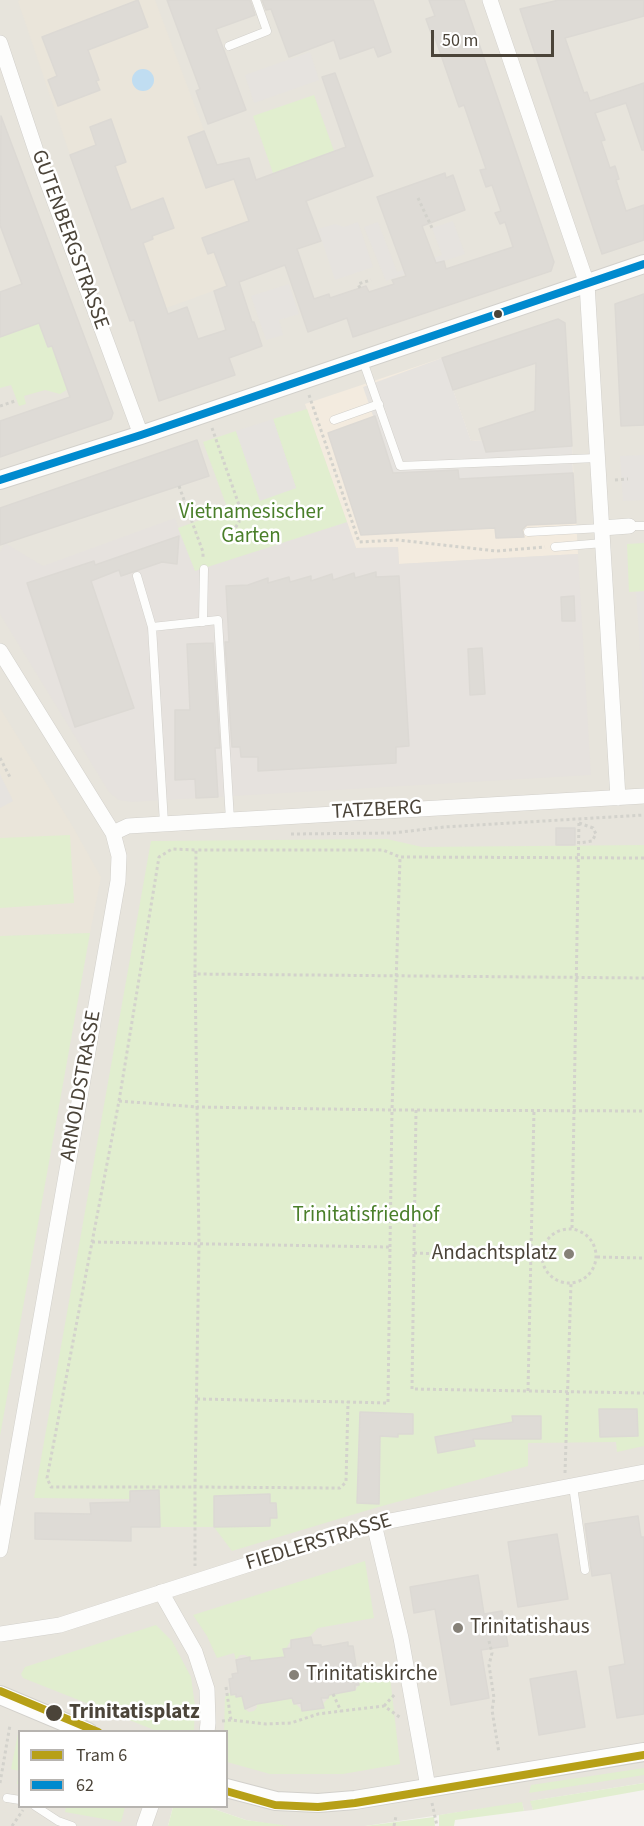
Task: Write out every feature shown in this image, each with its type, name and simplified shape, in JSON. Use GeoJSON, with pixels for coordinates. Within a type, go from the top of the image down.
{"type":"FeatureCollection","features":[{"type":"Feature","properties":{"kind":"street"},"geometry":{"type":"LineString","coordinates":[[490,0],[586,284],[618,798]]}},
{"type":"Feature","properties":{"kind":"street","name":"GUTENBERGSTRASSE"},"geometry":{"type":"LineString","coordinates":[[0,43],[38,154],[141,435]]}},
{"type":"Feature","properties":{"kind":"street"},"geometry":{"type":"LineString","coordinates":[[0,480],[141,435],[644,264]]}},
{"type":"Feature","properties":{"kind":"street"},"geometry":{"type":"LineString","coordinates":[[602,536],[637,526]]}},
{"type":"Feature","properties":{"kind":"street","name":"ARNOLDSTRASSE"},"geometry":{"type":"LineString","coordinates":[[0,651],[113,833],[119,856],[118,881],[0,1550]]}},
{"type":"Feature","properties":{"kind":"street","name":"TATZBERG"},"geometry":{"type":"LineString","coordinates":[[113,833],[128,826],[644,796]]}},
{"type":"Feature","properties":{"kind":"street","name":"FIEDLERSTRASSE"},"geometry":{"type":"LineString","coordinates":[[0,1634],[60,1625],[374,1524],[644,1472]]}},
{"type":"Feature","properties":{"kind":"street"},"geometry":{"type":"LineString","coordinates":[[374,1524],[401,1638],[428,1786]]}},
{"type":"Feature","properties":{"kind":"street"},"geometry":{"type":"LineString","coordinates":[[161,1592],[195,1652],[207,1689],[207,1727]]}},
{"type":"Feature","properties":{"kind":"street"},"geometry":{"type":"LineString","coordinates":[[0,1695],[86,1730]]}},
{"type":"Feature","properties":{"kind":"street"},"geometry":{"type":"LineString","coordinates":[[228,1789],[276,1802],[318,1803],[354,1800],[644,1752]]}},
{"type":"Feature","properties":{"kind":"street"},"geometry":{"type":"LineString","coordinates":[[144,1826],[150,1808]]}},
{"type":"Feature","properties":{"kind":"lane"},"geometry":{"type":"LineString","coordinates":[[229,46],[267,31],[256,0]]}},
{"type":"Feature","properties":{"kind":"lane"},"geometry":{"type":"LineString","coordinates":[[363,360],[400,466],[597,458]]}},
{"type":"Feature","properties":{"kind":"lane"},"geometry":{"type":"LineString","coordinates":[[334,420],[379,404]]}},
{"type":"Feature","properties":{"kind":"lane"},"geometry":{"type":"LineString","coordinates":[[528,532],[602,536]]}},
{"type":"Feature","properties":{"kind":"lane"},"geometry":{"type":"LineString","coordinates":[[555,547],[602,536]]}},
{"type":"Feature","properties":{"kind":"lane"},"geometry":{"type":"LineString","coordinates":[[202,622],[204,568]]}},
{"type":"Feature","properties":{"kind":"lane"},"geometry":{"type":"LineString","coordinates":[[137,576],[152,627],[164,824]]}},
{"type":"Feature","properties":{"kind":"lane"},"geometry":{"type":"LineString","coordinates":[[152,627],[218,620],[230,820]]}},
{"type":"Feature","properties":{"kind":"lane"},"geometry":{"type":"LineString","coordinates":[[569,1486],[585,1570]]}},
{"type":"Feature","properties":{"kind":"lane"},"geometry":{"type":"LineString","coordinates":[[8,1798],[18,1800]]}},
{"type":"Feature","properties":{"kind":"lane"},"geometry":{"type":"LineString","coordinates":[[38,1808],[58,1821],[72,1826]]}},
{"type":"Feature","properties":{"kind":"path"},"geometry":{"type":"LineString","coordinates":[[418,198],[432,228]]}},
{"type":"Feature","properties":{"kind":"path"},"geometry":{"type":"LineString","coordinates":[[360,288],[358,284],[371,280]]}},
{"type":"Feature","properties":{"kind":"path"},"geometry":{"type":"LineString","coordinates":[[304,379],[358,542],[398,540],[496,551],[555,547]]}},
{"type":"Feature","properties":{"kind":"path"},"geometry":{"type":"LineString","coordinates":[[0,406],[15,401]]}},
{"type":"Feature","properties":{"kind":"path"},"geometry":{"type":"LineString","coordinates":[[207,412],[239,505],[239,522],[230,536]]}},
{"type":"Feature","properties":{"kind":"path"},"geometry":{"type":"LineString","coordinates":[[616,480],[628,479]]}},
{"type":"Feature","properties":{"kind":"path"},"geometry":{"type":"LineString","coordinates":[[179,486],[203,552],[204,568]]}},
{"type":"Feature","properties":{"kind":"path"},"geometry":{"type":"LineString","coordinates":[[0,758],[11,779]]}},
{"type":"Feature","properties":{"kind":"path"},"geometry":{"type":"LineString","coordinates":[[285,834],[393,833],[426,828],[545,819],[579,821],[644,815]]}},
{"type":"Feature","properties":{"kind":"path"},"geometry":{"type":"LineString","coordinates":[[572,1228],[579,821]]}},
{"type":"Feature","properties":{"kind":"path"},"geometry":{"type":"LineString","coordinates":[[579,821],[593,828],[596,834],[592,841],[579,843]]}},
{"type":"Feature","properties":{"kind":"path"},"geometry":{"type":"LineString","coordinates":[[348,1402],[346,1482],[340,1488],[51,1487],[47,1479],[119,1101],[159,857],[172,849],[383,850],[400,857],[644,858]]}},
{"type":"Feature","properties":{"kind":"path"},"geometry":{"type":"LineString","coordinates":[[195,1581],[199,1244],[195,974],[196,850]]}},
{"type":"Feature","properties":{"kind":"path"},"geometry":{"type":"LineString","coordinates":[[197,1399],[388,1403],[392,1110],[400,857]]}},
{"type":"Feature","properties":{"kind":"path"},"geometry":{"type":"LineString","coordinates":[[195,974],[644,978]]}},
{"type":"Feature","properties":{"kind":"path"},"geometry":{"type":"LineString","coordinates":[[119,1101],[197,1107],[644,1111]]}},
{"type":"Feature","properties":{"kind":"path"},"geometry":{"type":"LineString","coordinates":[[416,1110],[412,1389],[644,1394]]}},
{"type":"Feature","properties":{"kind":"path"},"geometry":{"type":"LineString","coordinates":[[528,1391],[534,1110]]}},
{"type":"Feature","properties":{"kind":"path"},"geometry":{"type":"LineString","coordinates":[[572,1228],[585,1233],[594,1243],[597,1257],[593,1270],[583,1280],[571,1283],[557,1281],[546,1271],[541,1258],[544,1242],[556,1231],[572,1228]]}},
{"type":"Feature","properties":{"kind":"path"},"geometry":{"type":"LineString","coordinates":[[92,1242],[390,1248]]}},
{"type":"Feature","properties":{"kind":"path"},"geometry":{"type":"LineString","coordinates":[[414,1253],[541,1258]]}},
{"type":"Feature","properties":{"kind":"path"},"geometry":{"type":"LineString","coordinates":[[597,1257],[644,1258]]}},
{"type":"Feature","properties":{"kind":"path"},"geometry":{"type":"LineString","coordinates":[[569,1486],[566,1392],[571,1283]]}},
{"type":"Feature","properties":{"kind":"path"},"geometry":{"type":"LineString","coordinates":[[489,1641],[492,1653],[489,1665],[494,1698],[492,1710],[499,1753]]}},
{"type":"Feature","properties":{"kind":"path"},"geometry":{"type":"LineString","coordinates":[[226,1687],[231,1720]]}},
{"type":"Feature","properties":{"kind":"path"},"geometry":{"type":"LineString","coordinates":[[333,1694],[341,1711]]}},
{"type":"Feature","properties":{"kind":"path"},"geometry":{"type":"LineString","coordinates":[[207,1727],[231,1720],[266,1724],[291,1723],[318,1714],[384,1706],[418,1731]]}},
{"type":"Feature","properties":{"kind":"path"},"geometry":{"type":"LineString","coordinates":[[0,1783],[10,1725]]}},
{"type":"Feature","properties":{"kind":"path"},"geometry":{"type":"LineString","coordinates":[[12,1826],[25,1808]]}},
{"type":"Feature","properties":{"kind":"path"},"geometry":{"type":"LineString","coordinates":[[434,1810],[437,1826]]}},
{"type":"Feature","properties":{"kind":"path"},"geometry":{"type":"LineString","coordinates":[[394,1826],[396,1816]]}},
{"type":"Feature","properties":{"kind":"shaded area"},"geometry":{"type":"Polygon","coordinates":[[[0,0],[644,0],[644,1783],[531,1801],[533,1810],[524,1811],[522,1803],[365,1826],[283,1826],[246,1820],[211,1808],[228,1808],[228,1730],[18,1730],[18,1808],[173,1808],[168,1826],[0,1826],[0,0]]]}},
{"type":"Feature","properties":{"kind":"shaded area"},"geometry":{"type":"Polygon","coordinates":[[[155,0],[217,165],[254,173],[274,230],[227,286],[130,321],[70,155],[18,1],[155,0]]]}},
{"type":"Feature","properties":{"kind":"shaded area"},"geometry":{"type":"Polygon","coordinates":[[[310,52],[319,80],[254,103],[245,75],[310,52]]]}},
{"type":"Feature","properties":{"kind":"shaded area"},"geometry":{"type":"Polygon","coordinates":[[[453,221],[465,254],[386,281],[364,227],[378,222],[397,272],[442,255],[432,228],[453,221]]]}},
{"type":"Feature","properties":{"kind":"shaded area"},"geometry":{"type":"Polygon","coordinates":[[[358,222],[373,267],[335,280],[318,229],[335,224],[344,227],[358,222]]]}},
{"type":"Feature","properties":{"kind":"shaded area"},"geometry":{"type":"Polygon","coordinates":[[[289,284],[299,314],[279,320],[283,335],[266,340],[251,296],[289,284]]]}},
{"type":"Feature","properties":{"kind":"shaded area"},"geometry":{"type":"Polygon","coordinates":[[[442,358],[471,441],[483,440],[486,451],[572,446],[578,554],[399,564],[398,547],[356,548],[305,404],[442,358]]]}},
{"type":"Feature","properties":{"kind":"shaded area"},"geometry":{"type":"Polygon","coordinates":[[[442,358],[471,441],[483,440],[486,452],[572,446],[573,473],[459,479],[458,470],[393,473],[363,387],[442,358]]]}},
{"type":"Feature","properties":{"kind":"shaded area"},"geometry":{"type":"Polygon","coordinates":[[[273,419],[296,488],[260,501],[236,431],[273,419]]]}},
{"type":"Feature","properties":{"kind":"shaded area"},"geometry":{"type":"Polygon","coordinates":[[[644,455],[644,500],[623,501],[620,456],[644,455]]]}},
{"type":"Feature","properties":{"kind":"shaded area"},"geometry":{"type":"Polygon","coordinates":[[[175,518],[195,571],[347,522],[356,548],[398,547],[399,564],[578,554],[591,775],[132,802],[119,800],[109,792],[0,614],[0,552],[5,543],[43,566],[175,518]]]}},
{"type":"Feature","properties":{"kind":"shaded area"},"geometry":{"type":"Polygon","coordinates":[[[636,592],[644,592],[644,707],[636,592]]]}},
{"type":"Feature","properties":{"kind":"shaded area"},"geometry":{"type":"Polygon","coordinates":[[[0,708],[101,877],[90,933],[0,936],[0,708]]]}},
{"type":"Feature","properties":{"kind":"shaded area"},"geometry":{"type":"Polygon","coordinates":[[[0,774],[13,801],[0,808],[0,774]]]}},
{"type":"Feature","properties":{"kind":"green space"},"geometry":{"type":"Polygon","coordinates":[[[314,95],[334,151],[273,173],[253,116],[314,95]]]}},
{"type":"Feature","properties":{"kind":"green space"},"geometry":{"type":"Polygon","coordinates":[[[43,321],[48,333],[43,335],[47,347],[52,346],[68,389],[60,394],[45,390],[24,396],[26,404],[19,406],[11,385],[0,388],[0,337],[43,321]]]}},
{"type":"Feature","properties":{"kind":"green space","name":"Vietnamesischer Garten"},"geometry":{"type":"Polygon","coordinates":[[[307,409],[347,522],[195,571],[178,528],[228,510],[203,442],[236,431],[260,500],[296,488],[273,419],[307,409]]]}},
{"type":"Feature","properties":{"kind":"green space"},"geometry":{"type":"Polygon","coordinates":[[[644,543],[644,591],[629,592],[627,544],[644,543]]]}},
{"type":"Feature","properties":{"kind":"green space"},"geometry":{"type":"Polygon","coordinates":[[[70,835],[74,903],[0,908],[0,838],[70,835]]]}},
{"type":"Feature","properties":{"kind":"green space","name":"Trinitatisfriedhof"},"geometry":{"type":"Polygon","coordinates":[[[387,839],[422,847],[644,845],[644,1446],[617,1452],[616,1442],[528,1443],[528,1466],[375,1508],[232,1551],[214,1527],[131,1527],[130,1499],[34,1498],[151,841],[387,839]]]}},
{"type":"Feature","properties":{"kind":"green space"},"geometry":{"type":"Polygon","coordinates":[[[90,933],[0,1436],[0,936],[90,933]]]}},
{"type":"Feature","properties":{"kind":"green space"},"geometry":{"type":"Polygon","coordinates":[[[365,1561],[374,1618],[318,1628],[308,1638],[291,1640],[286,1649],[286,1658],[274,1658],[251,1664],[250,1658],[245,1655],[240,1655],[236,1660],[234,1653],[217,1658],[207,1636],[193,1615],[365,1561]]]}},
{"type":"Feature","properties":{"kind":"green space"},"geometry":{"type":"Polygon","coordinates":[[[156,1625],[172,1641],[191,1677],[195,1706],[194,1730],[154,1730],[23,1678],[21,1674],[25,1667],[156,1625]]]}},
{"type":"Feature","properties":{"kind":"green space"},"geometry":{"type":"Polygon","coordinates":[[[389,1668],[400,1764],[343,1774],[270,1774],[228,1762],[228,1730],[224,1730],[225,1697],[229,1693],[237,1697],[245,1695],[245,1709],[249,1712],[254,1711],[257,1707],[256,1701],[292,1695],[292,1703],[303,1711],[323,1704],[329,1695],[355,1690],[359,1685],[358,1676],[353,1672],[389,1668]]]}},
{"type":"Feature","properties":{"kind":"green space"},"geometry":{"type":"Polygon","coordinates":[[[18,1734],[18,1771],[11,1769],[18,1734]]]}},
{"type":"Feature","properties":{"kind":"green space"},"geometry":{"type":"Polygon","coordinates":[[[644,1768],[644,1775],[529,1793],[531,1785],[644,1768]]]}},
{"type":"Feature","properties":{"kind":"green space"},"geometry":{"type":"Polygon","coordinates":[[[644,1783],[644,1790],[533,1810],[530,1801],[644,1783]]]}},
{"type":"Feature","properties":{"kind":"green space"},"geometry":{"type":"Polygon","coordinates":[[[522,1802],[524,1811],[455,1820],[454,1826],[439,1826],[439,1815],[522,1802]]]}},
{"type":"Feature","properties":{"kind":"green space"},"geometry":{"type":"Polygon","coordinates":[[[66,1808],[125,1808],[121,1822],[65,1812],[66,1808]]]}},
{"type":"Feature","properties":{"kind":"green space"},"geometry":{"type":"Polygon","coordinates":[[[173,1808],[211,1808],[246,1820],[289,1826],[168,1826],[173,1808]]]}},
{"type":"Feature","properties":{"kind":"green space"},"geometry":{"type":"Polygon","coordinates":[[[434,1817],[435,1826],[365,1826],[434,1817]]]}},
{"type":"Feature","properties":{"kind":"water"},"geometry":{"type":"Polygon","coordinates":[[[143,69],[151,72],[154,80],[151,88],[143,91],[135,88],[132,80],[135,72],[143,69]]]}},
{"type":"Feature","properties":{"kind":"building"},"geometry":{"type":"Polygon","coordinates":[[[138,0],[148,27],[88,50],[99,80],[96,81],[100,90],[58,106],[48,80],[57,76],[42,37],[138,0]]]}},
{"type":"Feature","properties":{"kind":"building"},"geometry":{"type":"Polygon","coordinates":[[[167,0],[250,0],[255,15],[216,29],[246,110],[208,124],[196,91],[200,89],[167,0]]]}},
{"type":"Feature","properties":{"kind":"building"},"geometry":{"type":"Polygon","coordinates":[[[262,0],[373,0],[391,52],[378,57],[374,47],[340,59],[334,40],[289,57],[271,9],[266,10],[262,0]]]}},
{"type":"Feature","properties":{"kind":"building"},"geometry":{"type":"Polygon","coordinates":[[[429,0],[464,0],[554,262],[551,271],[353,337],[347,318],[308,332],[285,265],[239,282],[262,346],[229,358],[235,375],[159,401],[134,320],[130,321],[70,155],[96,145],[90,127],[111,119],[126,162],[115,166],[131,210],[163,198],[174,228],[152,236],[153,239],[143,243],[168,314],[187,307],[198,339],[226,330],[214,291],[227,286],[214,252],[208,254],[202,238],[249,221],[234,179],[206,188],[188,137],[204,131],[217,165],[249,158],[256,180],[346,147],[322,77],[335,73],[373,176],[306,201],[321,241],[297,249],[314,299],[329,294],[330,298],[366,286],[369,292],[394,284],[392,280],[406,276],[377,197],[445,173],[446,178],[453,175],[465,210],[422,226],[436,263],[444,261],[446,269],[513,247],[505,222],[500,224],[495,213],[501,211],[492,185],[486,187],[480,170],[486,169],[464,105],[459,107],[433,32],[431,33],[426,19],[435,16],[429,0]]]}},
{"type":"Feature","properties":{"kind":"building"},"geometry":{"type":"Polygon","coordinates":[[[559,0],[644,0],[644,16],[565,38],[584,93],[587,92],[590,101],[644,83],[644,150],[642,150],[626,103],[595,113],[605,140],[601,141],[610,168],[615,166],[619,179],[616,180],[626,211],[644,205],[644,240],[602,254],[520,9],[559,0]]]}},
{"type":"Feature","properties":{"kind":"building"},"geometry":{"type":"Polygon","coordinates":[[[1,116],[113,413],[111,419],[0,457],[0,421],[70,397],[52,346],[48,347],[39,323],[0,337],[0,292],[22,284],[0,225],[1,116]]]}},
{"type":"Feature","properties":{"kind":"building"},"geometry":{"type":"Polygon","coordinates":[[[644,294],[644,425],[621,426],[615,304],[644,294]]]}},
{"type":"Feature","properties":{"kind":"building"},"geometry":{"type":"Polygon","coordinates":[[[558,319],[565,323],[572,446],[486,452],[479,429],[535,411],[536,363],[453,390],[442,358],[558,319]]]}},
{"type":"Feature","properties":{"kind":"building"},"geometry":{"type":"Polygon","coordinates":[[[375,416],[393,473],[458,470],[459,479],[573,473],[576,523],[527,525],[522,530],[524,537],[496,538],[495,528],[361,535],[328,433],[375,416]]]}},
{"type":"Feature","properties":{"kind":"building"},"geometry":{"type":"Polygon","coordinates":[[[197,440],[209,476],[0,545],[0,508],[197,440]]]}},
{"type":"Feature","properties":{"kind":"building"},"geometry":{"type":"Polygon","coordinates":[[[179,536],[177,564],[162,562],[121,576],[119,570],[91,581],[134,708],[75,727],[27,583],[94,561],[95,565],[179,536]]]}},
{"type":"Feature","properties":{"kind":"building"},"geometry":{"type":"Polygon","coordinates":[[[376,572],[376,577],[399,576],[409,746],[396,747],[396,763],[258,771],[258,757],[241,757],[240,747],[232,747],[225,642],[229,642],[226,586],[248,585],[268,578],[268,583],[289,577],[290,582],[311,576],[311,581],[332,574],[333,580],[354,573],[355,578],[376,572]]]}},
{"type":"Feature","properties":{"kind":"building"},"geometry":{"type":"Polygon","coordinates":[[[574,596],[575,621],[562,621],[561,597],[574,596]]]}},
{"type":"Feature","properties":{"kind":"building"},"geometry":{"type":"Polygon","coordinates":[[[213,643],[220,748],[215,748],[218,797],[196,798],[195,779],[175,780],[175,710],[190,710],[187,644],[213,643]]]}},
{"type":"Feature","properties":{"kind":"building"},"geometry":{"type":"Polygon","coordinates":[[[482,648],[485,694],[470,695],[468,649],[482,648]]]}},
{"type":"Feature","properties":{"kind":"building"},"geometry":{"type":"Polygon","coordinates":[[[556,828],[575,828],[575,845],[556,845],[556,828]]]}},
{"type":"Feature","properties":{"kind":"building"},"geometry":{"type":"Polygon","coordinates":[[[599,1409],[637,1409],[638,1436],[600,1437],[599,1409]]]}},
{"type":"Feature","properties":{"kind":"building"},"geometry":{"type":"Polygon","coordinates":[[[360,1412],[413,1414],[413,1434],[398,1434],[398,1437],[380,1436],[379,1504],[357,1503],[360,1412]]]}},
{"type":"Feature","properties":{"kind":"building"},"geometry":{"type":"Polygon","coordinates":[[[512,1416],[541,1416],[541,1439],[473,1439],[475,1446],[438,1453],[435,1437],[513,1422],[512,1416]]]}},
{"type":"Feature","properties":{"kind":"building"},"geometry":{"type":"Polygon","coordinates":[[[159,1490],[160,1527],[131,1527],[131,1541],[35,1539],[35,1513],[91,1514],[90,1503],[130,1502],[130,1491],[159,1490]]]}},
{"type":"Feature","properties":{"kind":"building"},"geometry":{"type":"Polygon","coordinates":[[[270,1494],[270,1503],[276,1503],[277,1518],[270,1518],[270,1526],[214,1527],[214,1496],[270,1494]]]}},
{"type":"Feature","properties":{"kind":"building"},"geometry":{"type":"Polygon","coordinates":[[[638,1516],[641,1537],[644,1537],[644,1714],[617,1718],[609,1667],[625,1664],[611,1573],[592,1576],[585,1524],[638,1516]]]}},
{"type":"Feature","properties":{"kind":"building"},"geometry":{"type":"Polygon","coordinates":[[[557,1534],[568,1599],[518,1607],[508,1542],[557,1534]]]}},
{"type":"Feature","properties":{"kind":"building"},"geometry":{"type":"Polygon","coordinates":[[[478,1575],[484,1614],[502,1611],[508,1646],[481,1650],[489,1698],[451,1705],[435,1609],[414,1613],[410,1587],[478,1575]]]}},
{"type":"Feature","properties":{"kind":"building","name":"Trinitatiskirche"},"geometry":{"type":"Polygon","coordinates":[[[311,1637],[313,1645],[321,1645],[321,1647],[348,1642],[348,1646],[353,1646],[359,1685],[355,1685],[355,1690],[321,1698],[324,1708],[302,1711],[301,1703],[294,1704],[292,1698],[257,1704],[245,1709],[242,1696],[231,1695],[229,1679],[233,1678],[232,1674],[238,1673],[236,1660],[250,1657],[250,1661],[285,1657],[283,1649],[291,1648],[291,1640],[311,1637]]]}},
{"type":"Feature","properties":{"kind":"building"},"geometry":{"type":"Polygon","coordinates":[[[576,1671],[585,1727],[539,1735],[530,1679],[576,1671]]]}},
{"type":"Feature","properties":{"kind":"tram line","name":"6"},"geometry":{"type":"LineString","coordinates":[[0,1691],[93,1730]]}},
{"type":"Feature","properties":{"kind":"tram line","name":"6"},"geometry":{"type":"LineString","coordinates":[[228,1792],[275,1805],[318,1807],[355,1803],[644,1755]]}},
{"type":"Feature","properties":{"kind":"transit line","name":"62"},"geometry":{"type":"LineString","coordinates":[[0,480],[141,435],[644,264]]}},
{"type":"Feature","properties":{"kind":"place","name":"Andachtsplatz"},"geometry":{"type":"Point","coordinates":[569,1254]}},
{"type":"Feature","properties":{"kind":"place","name":"Trinitatishaus"},"geometry":{"type":"Point","coordinates":[458,1628]}},
{"type":"Feature","properties":{"kind":"place","name":"Trinitatiskirche"},"geometry":{"type":"Point","coordinates":[294,1675]}},
{"type":"Feature","properties":{"kind":"place","name":"Trinitatisplatz"},"geometry":{"type":"Point","coordinates":[54,1713]}}]}
